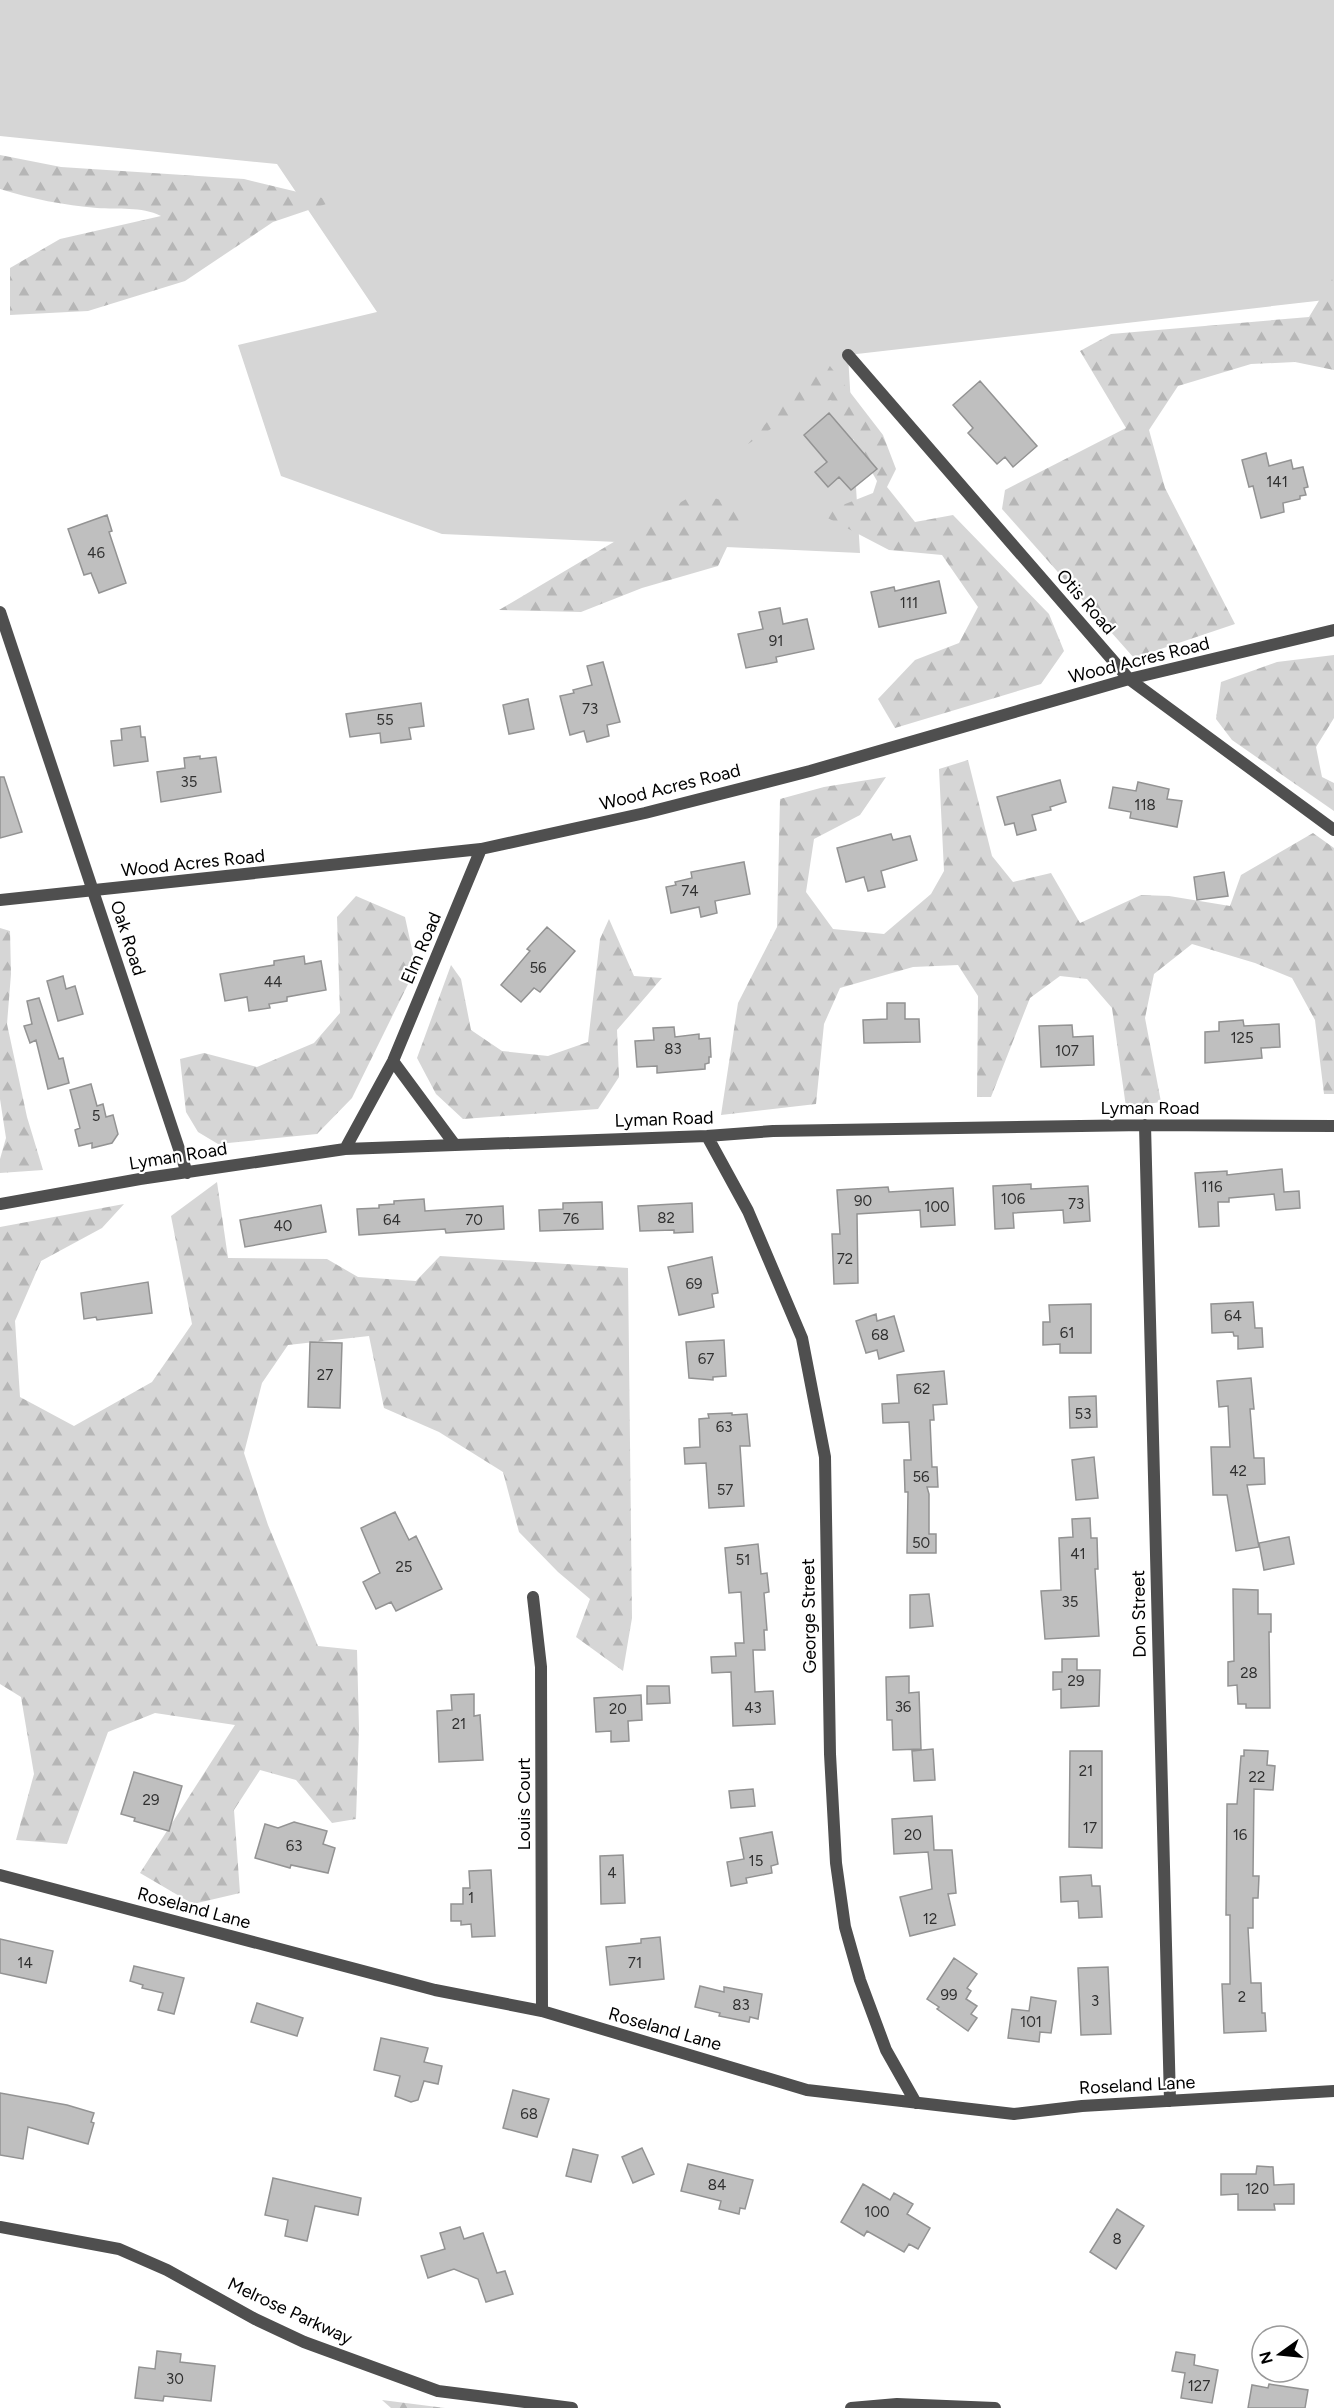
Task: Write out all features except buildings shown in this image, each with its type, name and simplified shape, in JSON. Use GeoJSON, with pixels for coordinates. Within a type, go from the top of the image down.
{"type":"FeatureCollection","features":[{"type":"Feature","properties":{"kind":"street","name":"Otis Road"},"geometry":{"type":"LineString","coordinates":[[848,355],[1129,679],[1334,830]]}},
{"type":"Feature","properties":{"kind":"street","name":"Oak Road"},"geometry":{"type":"LineString","coordinates":[[0,612],[187,1173]]}},
{"type":"Feature","properties":{"kind":"street","name":"Wood Acres Road"},"geometry":{"type":"LineString","coordinates":[[0,900],[94,892],[481,849],[645,813],[810,771],[1129,679],[1334,630]]}},
{"type":"Feature","properties":{"kind":"street","name":"Elm Road"},"geometry":{"type":"LineString","coordinates":[[345,1149],[393,1061],[481,849]]}},
{"type":"Feature","properties":{"kind":"street"},"geometry":{"type":"LineString","coordinates":[[393,1061],[455,1145]]}},
{"type":"Feature","properties":{"kind":"street","name":"Lyman Road"},"geometry":{"type":"LineString","coordinates":[[0,1204],[345,1149],[707,1136],[784,1131],[1145,1125],[1334,1126]]}},
{"type":"Feature","properties":{"kind":"street","name":"Don Street"},"geometry":{"type":"LineString","coordinates":[[1145,1125],[1170,2101]]}},
{"type":"Feature","properties":{"kind":"street","name":"George Street"},"geometry":{"type":"LineString","coordinates":[[707,1136],[748,1210],[802,1338],[825,1457],[831,1754],[836,1863],[845,1928],[860,1980],[886,2050],[916,2103]]}},
{"type":"Feature","properties":{"kind":"street","name":"Louis Court"},"geometry":{"type":"LineString","coordinates":[[532,1597],[541,1667],[542,2011]]}},
{"type":"Feature","properties":{"kind":"street","name":"Roseland Lane"},"geometry":{"type":"LineString","coordinates":[[0,1875],[435,1990],[542,2011],[807,2090],[1014,2114],[1082,2106],[1334,2091]]}},
{"type":"Feature","properties":{"kind":"street","name":"Melrose Parkway"},"geometry":{"type":"LineString","coordinates":[[0,2227],[118,2249],[166,2270],[255,2319],[304,2342],[438,2391],[572,2408]]}},
{"type":"Feature","properties":{"kind":"street"},"geometry":{"type":"LineString","coordinates":[[851,2408],[897,2404],[995,2408]]}},
{"type":"Feature","properties":{"kind":"green space"},"geometry":{"type":"Polygon","coordinates":[[[0,0],[1334,0],[1334,299],[848,355],[860,553],[442,534],[281,476],[238,345],[377,312],[277,164],[0,136],[0,0]]]}},
{"type":"Feature","properties":{"kind":"green space"},"geometry":{"type":"Polygon","coordinates":[[[0,155],[61,167],[244,179],[335,201],[273,222],[185,281],[88,311],[10,315],[10,268],[60,239],[161,216],[137,210],[60,203],[0,189],[0,155]]]}},
{"type":"Feature","properties":{"kind":"green space"},"geometry":{"type":"Polygon","coordinates":[[[1334,276],[1334,370],[1295,362],[1251,364],[1178,386],[1149,430],[1165,488],[1235,624],[1134,658],[1002,509],[1005,490],[1126,428],[1080,351],[1111,334],[1309,317],[1334,276]]]}},
{"type":"Feature","properties":{"kind":"green space"},"geometry":{"type":"Polygon","coordinates":[[[823,357],[883,435],[896,469],[887,487],[915,522],[953,515],[1049,614],[1064,651],[1041,684],[895,728],[878,699],[915,660],[959,643],[978,607],[942,555],[889,550],[820,514],[873,493],[877,481],[831,400],[806,406],[748,444],[823,357]]]}},
{"type":"Feature","properties":{"kind":"green space"},"geometry":{"type":"Polygon","coordinates":[[[698,492],[745,509],[718,566],[642,588],[581,612],[499,610],[698,492]]]}},
{"type":"Feature","properties":{"kind":"green space"},"geometry":{"type":"Polygon","coordinates":[[[1334,655],[1334,718],[1316,747],[1322,777],[1334,783],[1334,811],[1232,740],[1216,719],[1221,682],[1277,662],[1334,655]]]}},
{"type":"Feature","properties":{"kind":"green space"},"geometry":{"type":"Polygon","coordinates":[[[968,760],[992,856],[1013,882],[1051,873],[1080,923],[1141,895],[1169,896],[1230,906],[1241,875],[1313,833],[1334,848],[1334,1094],[1324,1094],[1315,1020],[1292,978],[1255,963],[1192,944],[1154,974],[1145,1018],[1161,1102],[1126,1107],[1112,1008],[1087,979],[1060,976],[1030,998],[991,1097],[977,1097],[978,996],[958,965],[913,967],[840,988],[824,1024],[816,1104],[721,1115],[738,1003],[777,927],[780,799],[824,787],[886,777],[860,815],[814,839],[806,892],[833,929],[884,934],[931,894],[944,871],[939,769],[968,760]]]}},
{"type":"Feature","properties":{"kind":"green space"},"geometry":{"type":"Polygon","coordinates":[[[356,896],[405,917],[416,968],[352,1098],[317,1134],[218,1144],[198,1132],[186,1112],[180,1059],[204,1053],[257,1067],[314,1043],[340,1013],[337,917],[356,896]]]}},
{"type":"Feature","properties":{"kind":"green space"},"geometry":{"type":"Polygon","coordinates":[[[609,919],[634,976],[662,978],[617,1030],[619,1077],[598,1109],[463,1119],[436,1094],[417,1058],[451,965],[461,979],[471,1030],[502,1051],[548,1056],[588,1042],[600,939],[609,919]]]}},
{"type":"Feature","properties":{"kind":"green space"},"geometry":{"type":"Polygon","coordinates":[[[0,928],[10,931],[11,974],[7,1024],[27,1117],[43,1170],[0,1173],[0,1159],[6,1138],[0,1099],[0,928]]]}},
{"type":"Feature","properties":{"kind":"green space"},"geometry":{"type":"Polygon","coordinates":[[[217,1182],[228,1258],[327,1259],[358,1277],[416,1281],[440,1256],[628,1268],[632,1618],[623,1671],[576,1637],[590,1599],[558,1572],[519,1532],[503,1472],[439,1432],[384,1408],[369,1336],[288,1345],[262,1383],[244,1453],[268,1525],[318,1646],[357,1650],[359,1729],[356,1819],[332,1823],[296,1780],[260,1770],[234,1810],[240,1893],[193,1904],[140,1873],[235,1725],[155,1713],[108,1732],[67,1844],[16,1840],[34,1774],[21,1697],[0,1684],[0,1227],[124,1204],[102,1228],[41,1261],[15,1321],[20,1397],[74,1426],[152,1382],[192,1324],[171,1216],[217,1182]]]}},
{"type":"Feature","properties":{"kind":"green space"},"geometry":{"type":"Polygon","coordinates":[[[382,2400],[445,2408],[391,2408],[382,2400]]]}}]}
